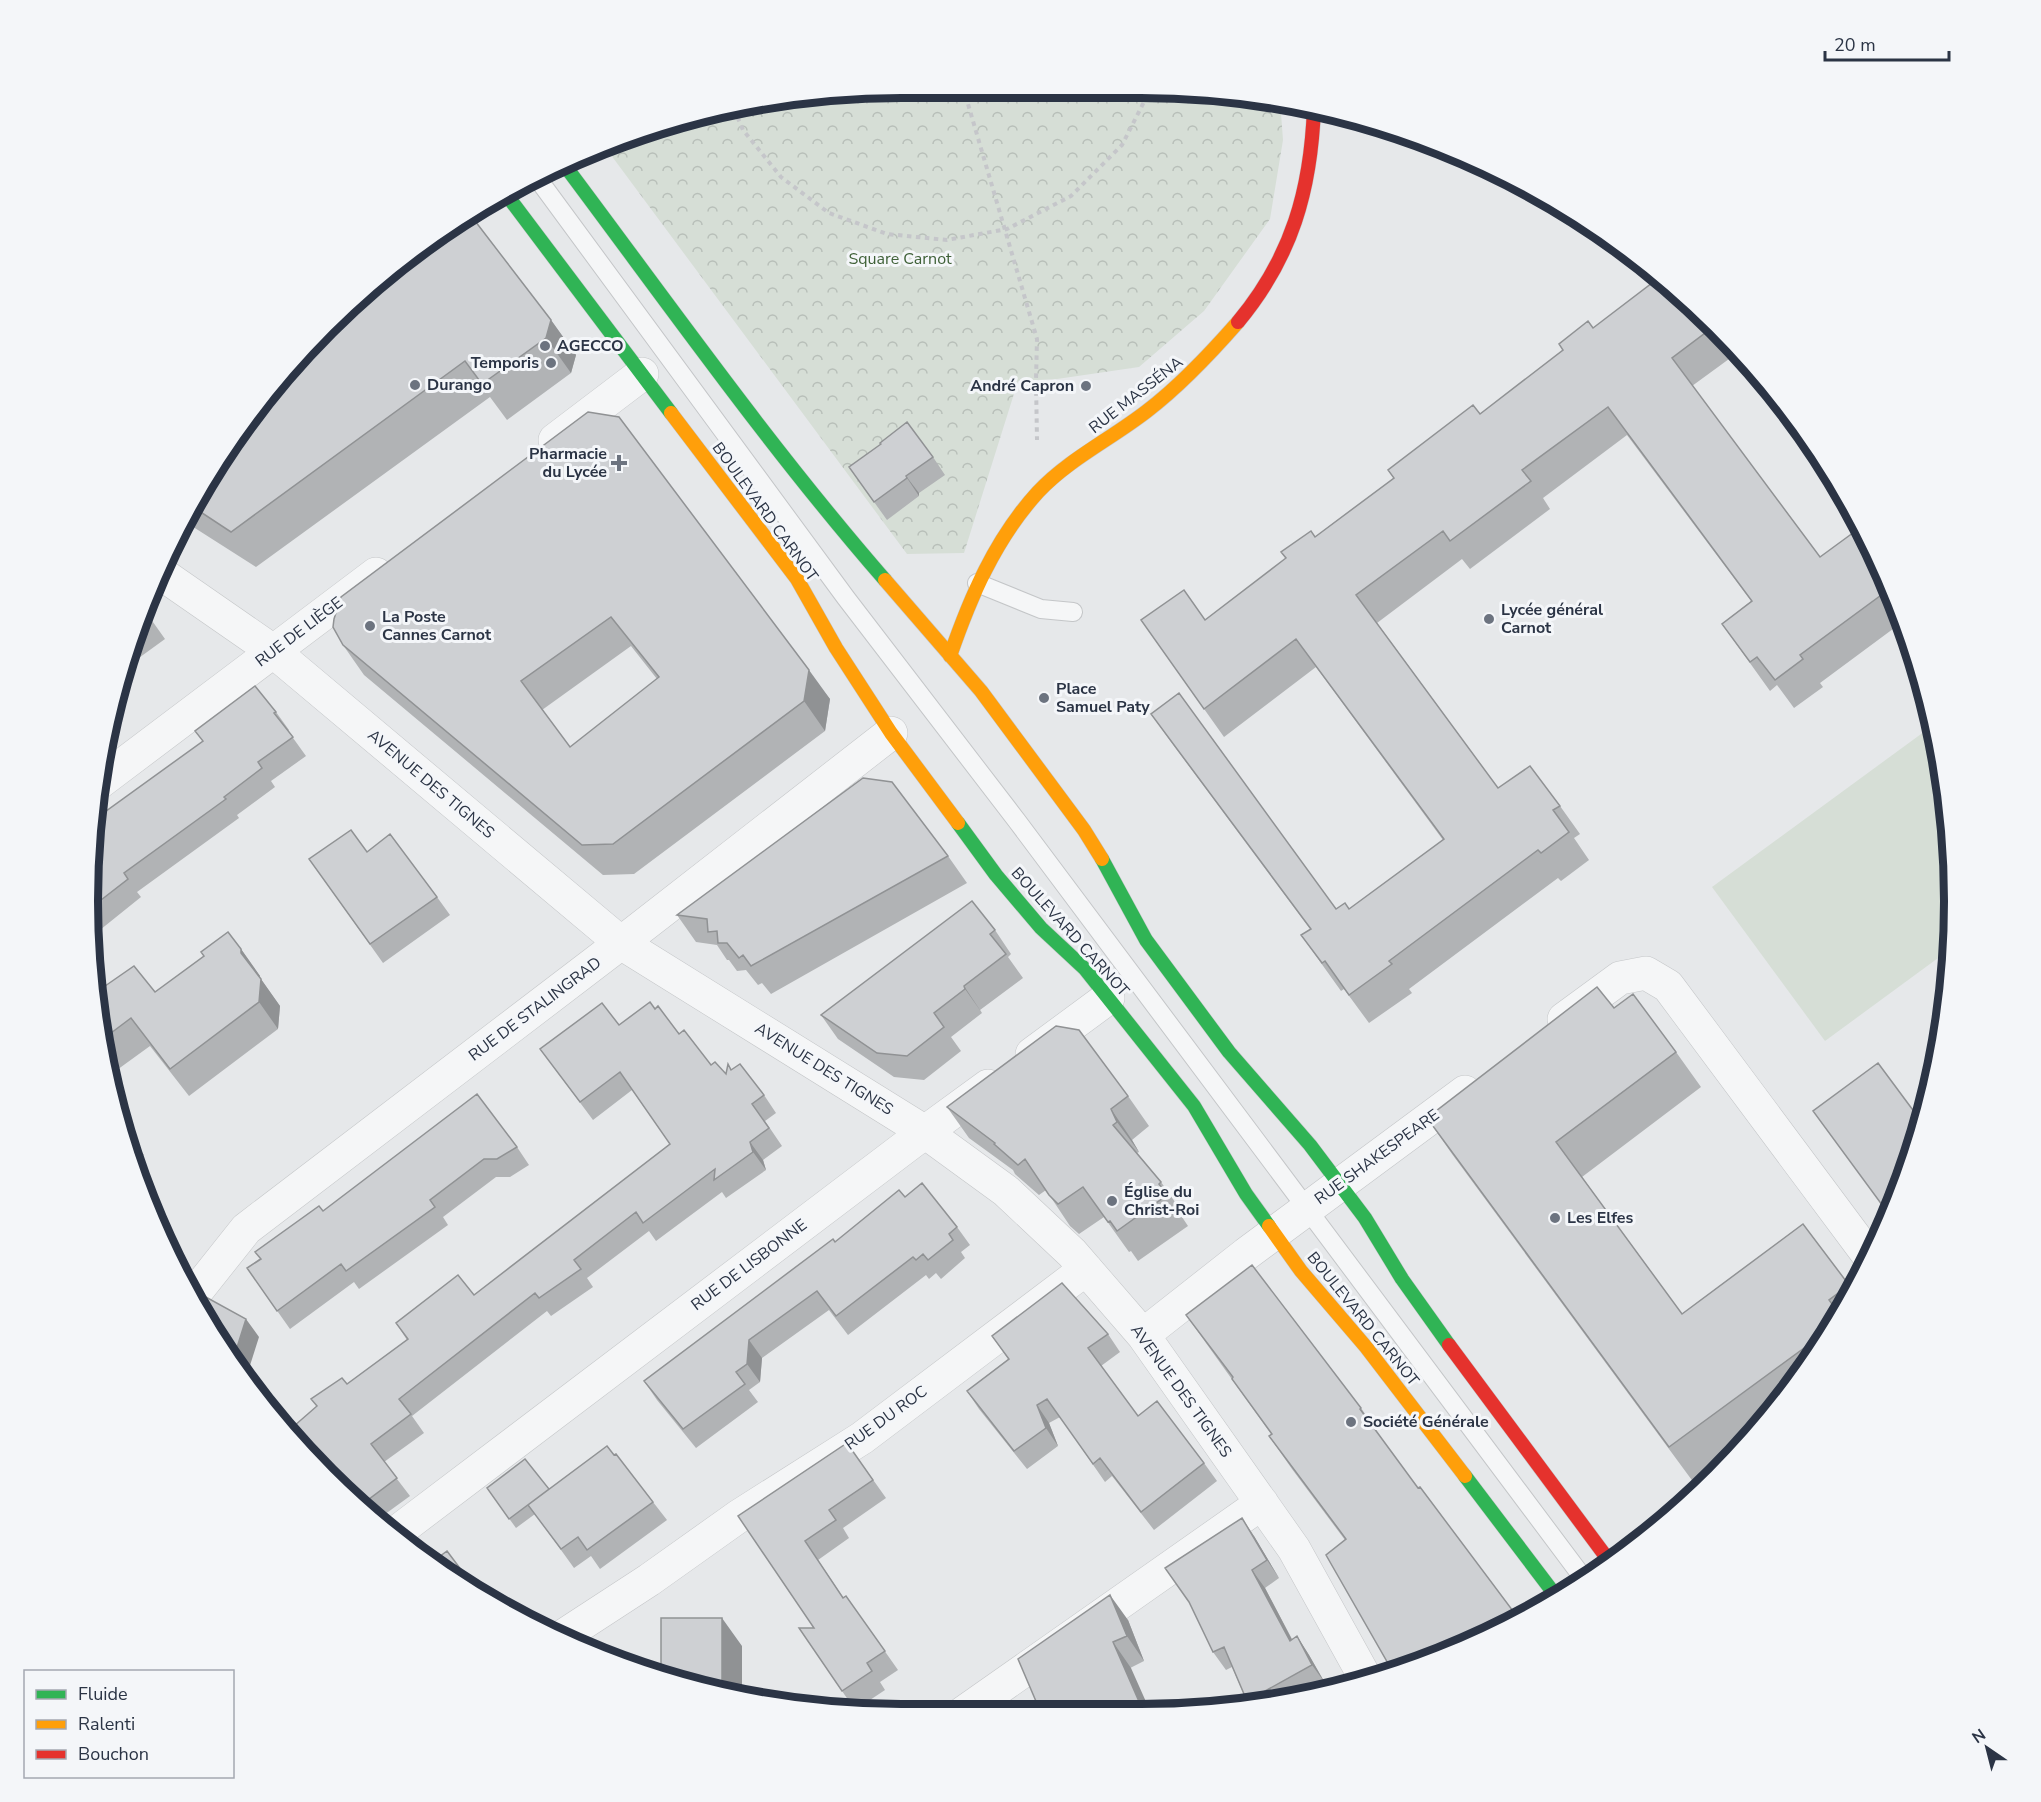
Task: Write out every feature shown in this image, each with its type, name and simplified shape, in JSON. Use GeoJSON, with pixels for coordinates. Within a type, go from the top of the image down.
{"type":"FeatureCollection","features":[{"type":"Feature","properties":{"kind":"main road","name":"RUE MASSÉNA"},"geometry":{"type":"LineString","coordinates":[[950,656],[977,583],[1007,532],[1038,492],[1065,469],[1156,403],[1200,365],[1245,315],[1279,262],[1295,227],[1308,184],[1314,117]]}},
{"type":"Feature","properties":{"kind":"main road"},"geometry":{"type":"LineString","coordinates":[[568,170],[843,532],[981,691],[1084,830],[1106,865],[1146,940],[1229,1052],[1310,1145],[1365,1218],[1425,1313],[1605,1555]]}},
{"type":"Feature","properties":{"kind":"main road","name":"BOULEVARD CARNOT"},"geometry":{"type":"LineString","coordinates":[[510,199],[797,579],[836,648],[891,733],[1018,902],[1041,928],[1085,969],[1194,1106],[1246,1194],[1301,1271],[1366,1347],[1552,1591]]}},
{"type":"Feature","properties":{"kind":"street"},"geometry":{"type":"LineString","coordinates":[[529,460],[642,374]]}},
{"type":"Feature","properties":{"kind":"street","name":"RUE DE LIÈGE"},"geometry":{"type":"LineString","coordinates":[[107,776],[396,559]]}},
{"type":"Feature","properties":{"kind":"street","name":"AVENUE DES TIGNES"},"geometry":{"type":"LineString","coordinates":[[166,577],[273,651],[621,943],[925,1132],[1006,1191],[1072,1253],[1143,1335],[1294,1549],[1362,1673]]}},
{"type":"Feature","properties":{"kind":"street","name":"RUE DE STALINGRAD"},"geometry":{"type":"LineString","coordinates":[[198,1290],[246,1229],[621,943],[891,733]]}},
{"type":"Feature","properties":{"kind":"street"},"geometry":{"type":"LineString","coordinates":[[1545,1034],[1620,978],[1646,972],[1668,986],[1864,1249]]}},
{"type":"Feature","properties":{"kind":"street","name":"RUE DE LISBONNE"},"geometry":{"type":"LineString","coordinates":[[401,1529],[925,1132],[1108,998]]}},
{"type":"Feature","properties":{"kind":"street","name":"RUE SHAKESPEARE"},"geometry":{"type":"LineString","coordinates":[[1143,1335],[1275,1233],[1488,1075]]}},
{"type":"Feature","properties":{"kind":"street","name":"RUE DU ROC"},"geometry":{"type":"LineString","coordinates":[[569,1632],[649,1580],[739,1516],[862,1438],[1086,1269]]}},
{"type":"Feature","properties":{"kind":"street"},"geometry":{"type":"LineString","coordinates":[[976,1704],[1262,1503]]}},
{"type":"Feature","properties":{"kind":"lane"},"geometry":{"type":"LineString","coordinates":[[541,183],[846,598],[1024,831],[1580,1573]]}},
{"type":"Feature","properties":{"kind":"lane"},"geometry":{"type":"LineString","coordinates":[[977,583],[1041,609],[1073,612]]}},
{"type":"Feature","properties":{"kind":"path"},"geometry":{"type":"LineString","coordinates":[[966,98],[1037,339],[1038,492]]}},
{"type":"Feature","properties":{"kind":"path"},"geometry":{"type":"LineString","coordinates":[[736,115],[743,130],[781,177],[830,213],[887,234],[947,240],[1006,229],[1071,196],[1122,145],[1146,98]]}},
{"type":"Feature","properties":{"kind":"green space","name":"Square Carnot"},"geometry":{"type":"Polygon","coordinates":[[[848,99],[1193,99],[1281,110],[1283,140],[1270,219],[1204,311],[1139,367],[1057,379],[1018,381],[964,553],[907,554],[609,153],[693,125],[744,113],[796,104],[848,99]]]}},
{"type":"Feature","properties":{"kind":"green space"},"geometry":{"type":"Polygon","coordinates":[[[1925,731],[1937,796],[1942,848],[1944,901],[1942,955],[1825,1041],[1712,887],[1925,731]]]}},
{"type":"Feature","properties":{"kind":"building","name":"Durango"},"geometry":{"type":"Polygon","coordinates":[[[475,220],[551,320],[546,338],[482,384],[465,361],[231,532],[199,511],[233,455],[264,412],[297,371],[371,297],[412,264],[475,220]]]}},
{"type":"Feature","properties":{"kind":"building"},"geometry":{"type":"Polygon","coordinates":[[[1652,283],[1670,297],[1707,332],[1672,358],[1820,557],[1854,532],[1882,594],[1800,655],[1803,659],[1775,680],[1757,657],[1750,662],[1722,624],[1752,601],[1608,407],[1522,470],[1531,481],[1450,541],[1443,531],[1356,595],[1498,788],[1530,766],[1560,806],[1553,810],[1569,832],[1541,853],[1538,850],[1389,961],[1392,964],[1349,995],[1325,961],[1322,963],[1301,935],[1311,929],[1151,714],[1179,693],[1336,909],[1345,903],[1349,909],[1444,839],[1296,639],[1204,709],[1141,620],[1184,590],[1205,620],[1286,558],[1281,552],[1311,531],[1315,537],[1394,478],[1388,470],[1473,405],[1480,414],[1563,350],[1559,344],[1588,321],[1593,328],[1652,283]]]}},
{"type":"Feature","properties":{"kind":"building"},"geometry":{"type":"Polygon","coordinates":[[[588,412],[619,417],[809,670],[804,701],[613,844],[582,845],[343,645],[333,627],[341,597],[588,412]],[[611,617],[521,681],[570,747],[659,677],[611,617]]]}},
{"type":"Feature","properties":{"kind":"building"},"geometry":{"type":"Polygon","coordinates":[[[907,422],[933,457],[874,502],[849,467],[907,422]]]}},
{"type":"Feature","properties":{"kind":"building"},"geometry":{"type":"Polygon","coordinates":[[[255,686],[293,737],[258,762],[262,768],[224,797],[226,799],[124,873],[128,879],[98,902],[102,814],[203,741],[195,731],[255,686]]]}},
{"type":"Feature","properties":{"kind":"building"},"geometry":{"type":"Polygon","coordinates":[[[863,778],[892,782],[948,856],[751,966],[743,955],[739,958],[727,943],[718,943],[717,931],[708,932],[707,919],[677,915],[863,778]]]}},
{"type":"Feature","properties":{"kind":"building"},"geometry":{"type":"Polygon","coordinates":[[[351,830],[367,852],[390,834],[437,897],[370,944],[309,859],[351,830]]]}},
{"type":"Feature","properties":{"kind":"building"},"geometry":{"type":"Polygon","coordinates":[[[972,901],[995,930],[990,934],[1006,954],[964,986],[965,989],[934,1013],[944,1027],[907,1056],[877,1053],[821,1015],[972,901]]]}},
{"type":"Feature","properties":{"kind":"building"},"geometry":{"type":"Polygon","coordinates":[[[228,932],[261,979],[259,1002],[170,1069],[131,1018],[109,1035],[102,988],[134,966],[155,992],[204,956],[201,952],[228,932]]]}},
{"type":"Feature","properties":{"kind":"building","name":"Les Elfes"},"geometry":{"type":"Polygon","coordinates":[[[1597,987],[1614,1008],[1633,994],[1676,1052],[1556,1142],[1682,1314],[1803,1224],[1847,1282],[1843,1289],[1829,1300],[1834,1307],[1810,1343],[1669,1447],[1427,1118],[1597,987]]]}},
{"type":"Feature","properties":{"kind":"building"},"geometry":{"type":"Polygon","coordinates":[[[650,1002],[655,1009],[658,1006],[679,1034],[684,1030],[711,1065],[715,1062],[726,1074],[728,1064],[731,1070],[740,1064],[764,1095],[752,1104],[769,1128],[750,1142],[753,1152],[714,1180],[715,1169],[643,1223],[636,1212],[574,1260],[581,1269],[539,1298],[535,1293],[399,1399],[411,1414],[371,1444],[397,1478],[367,1501],[293,1427],[317,1406],[311,1399],[342,1378],[347,1384],[408,1339],[396,1323],[458,1275],[474,1295],[670,1144],[620,1072],[580,1102],[540,1049],[602,1003],[619,1025],[650,1002]]]}},
{"type":"Feature","properties":{"kind":"building"},"geometry":{"type":"Polygon","coordinates":[[[1056,1026],[1079,1030],[1128,1096],[1111,1109],[1117,1122],[1113,1125],[1161,1182],[1159,1184],[1167,1195],[1117,1231],[1083,1187],[1058,1204],[1049,1195],[1025,1159],[1018,1165],[995,1143],[947,1107],[1056,1026]]]}},
{"type":"Feature","properties":{"kind":"building"},"geometry":{"type":"Polygon","coordinates":[[[1878,1063],[1915,1113],[1901,1159],[1883,1206],[1813,1111],[1878,1063]]]}},
{"type":"Feature","properties":{"kind":"building"},"geometry":{"type":"Polygon","coordinates":[[[477,1094],[517,1147],[497,1159],[484,1159],[430,1200],[435,1207],[346,1271],[341,1264],[277,1311],[247,1268],[261,1259],[255,1252],[319,1206],[323,1211],[477,1094]]]}},
{"type":"Feature","properties":{"kind":"building"},"geometry":{"type":"Polygon","coordinates":[[[922,1183],[957,1227],[949,1234],[953,1240],[928,1260],[923,1254],[916,1260],[913,1257],[836,1316],[817,1291],[749,1340],[747,1364],[736,1372],[745,1384],[683,1429],[644,1381],[833,1239],[835,1242],[899,1190],[905,1197],[922,1183]]]}},
{"type":"Feature","properties":{"kind":"building"},"geometry":{"type":"Polygon","coordinates":[[[1252,1265],[1514,1612],[1447,1643],[1389,1665],[1326,1555],[1346,1539],[1269,1436],[1272,1434],[1232,1379],[1233,1377],[1186,1315],[1252,1265]]]}},
{"type":"Feature","properties":{"kind":"building"},"geometry":{"type":"Polygon","coordinates":[[[1062,1283],[1108,1334],[1088,1348],[1138,1416],[1157,1401],[1204,1463],[1141,1512],[1100,1458],[1093,1464],[1047,1399],[1037,1405],[1046,1428],[1014,1451],[967,1391],[1009,1359],[992,1336],[1062,1283]]]}},
{"type":"Feature","properties":{"kind":"building"},"geometry":{"type":"Polygon","coordinates":[[[200,1294],[246,1319],[236,1351],[200,1294]]]}},
{"type":"Feature","properties":{"kind":"building"},"geometry":{"type":"Polygon","coordinates":[[[847,1443],[873,1480],[829,1510],[836,1520],[805,1541],[843,1598],[846,1596],[885,1651],[867,1663],[872,1671],[842,1691],[799,1628],[814,1628],[738,1516],[847,1443]]]}},
{"type":"Feature","properties":{"kind":"building"},"geometry":{"type":"Polygon","coordinates":[[[607,1446],[614,1455],[616,1454],[653,1502],[587,1550],[578,1537],[561,1549],[528,1505],[607,1446]]]}},
{"type":"Feature","properties":{"kind":"building"},"geometry":{"type":"Polygon","coordinates":[[[525,1459],[549,1489],[509,1519],[487,1488],[525,1459]]]}},
{"type":"Feature","properties":{"kind":"building"},"geometry":{"type":"Polygon","coordinates":[[[1242,1518],[1267,1560],[1252,1570],[1290,1641],[1297,1636],[1312,1665],[1256,1696],[1246,1698],[1224,1647],[1213,1652],[1189,1602],[1165,1568],[1242,1518]]]}},
{"type":"Feature","properties":{"kind":"building"},"geometry":{"type":"Polygon","coordinates":[[[447,1551],[466,1576],[455,1569],[439,1557],[447,1551]]]}},
{"type":"Feature","properties":{"kind":"building"},"geometry":{"type":"Polygon","coordinates":[[[1110,1595],[1127,1636],[1113,1642],[1140,1704],[1037,1704],[1018,1659],[1110,1595]]]}},
{"type":"Feature","properties":{"kind":"building"},"geometry":{"type":"Polygon","coordinates":[[[661,1618],[722,1618],[722,1684],[661,1667],[661,1618]]]}},
{"type":"Feature","properties":{"kind":"traffic: fast"},"geometry":{"type":"LineString","coordinates":[[568,170],[760,427],[885,580]]}},
{"type":"Feature","properties":{"kind":"traffic: fast"},"geometry":{"type":"LineString","coordinates":[[510,199],[671,413]]}},
{"type":"Feature","properties":{"kind":"traffic: fast"},"geometry":{"type":"LineString","coordinates":[[958,823],[996,875],[1041,928],[1085,969],[1194,1106],[1246,1194],[1269,1226]]}},
{"type":"Feature","properties":{"kind":"traffic: fast"},"geometry":{"type":"LineString","coordinates":[[1102,859],[1146,940],[1229,1052],[1310,1145],[1365,1218],[1402,1279],[1449,1345]]}},
{"type":"Feature","properties":{"kind":"traffic: fast"},"geometry":{"type":"LineString","coordinates":[[1465,1476],[1552,1591]]}},
{"type":"Feature","properties":{"kind":"traffic: slow"},"geometry":{"type":"LineString","coordinates":[[950,656],[985,570],[1009,529],[1038,492],[1063,469],[1172,391],[1238,322]]}},
{"type":"Feature","properties":{"kind":"traffic: slow"},"geometry":{"type":"LineString","coordinates":[[671,413],[797,579],[836,648],[891,733],[958,823]]}},
{"type":"Feature","properties":{"kind":"traffic: slow"},"geometry":{"type":"LineString","coordinates":[[885,580],[981,691],[1084,830],[1102,859]]}},
{"type":"Feature","properties":{"kind":"traffic: slow"},"geometry":{"type":"LineString","coordinates":[[1269,1226],[1301,1271],[1366,1347],[1465,1476]]}},
{"type":"Feature","properties":{"kind":"traffic: jam"},"geometry":{"type":"LineString","coordinates":[[1238,322],[1257,298],[1272,273],[1295,221],[1308,166],[1313,117]]}},
{"type":"Feature","properties":{"kind":"traffic: jam"},"geometry":{"type":"LineString","coordinates":[[1449,1345],[1605,1555]]}},
{"type":"Feature","properties":{"kind":"place","name":"AGECCO"},"geometry":{"type":"Point","coordinates":[545,346]}},
{"type":"Feature","properties":{"kind":"place","name":"Temporis"},"geometry":{"type":"Point","coordinates":[551,363]}},
{"type":"Feature","properties":{"kind":"place","name":"Durango"},"geometry":{"type":"Point","coordinates":[415,385]}},
{"type":"Feature","properties":{"kind":"place","name":"André Capron"},"geometry":{"type":"Point","coordinates":[1086,386]}},
{"type":"Feature","properties":{"kind":"place","name":"Pharmacie du Lycée"},"geometry":{"type":"Point","coordinates":[619,463]}},
{"type":"Feature","properties":{"kind":"place","name":"Lycée général Carnot"},"geometry":{"type":"Point","coordinates":[1489,619]}},
{"type":"Feature","properties":{"kind":"place","name":"La Poste Cannes Carnot"},"geometry":{"type":"Point","coordinates":[370,626]}},
{"type":"Feature","properties":{"kind":"place","name":"Place Samuel Paty"},"geometry":{"type":"Point","coordinates":[1044,698]}},
{"type":"Feature","properties":{"kind":"place","name":"Église du Christ-Roi"},"geometry":{"type":"Point","coordinates":[1112,1201]}},
{"type":"Feature","properties":{"kind":"place","name":"Les Elfes"},"geometry":{"type":"Point","coordinates":[1555,1218]}},
{"type":"Feature","properties":{"kind":"place","name":"Société Générale"},"geometry":{"type":"Point","coordinates":[1351,1422]}}]}
